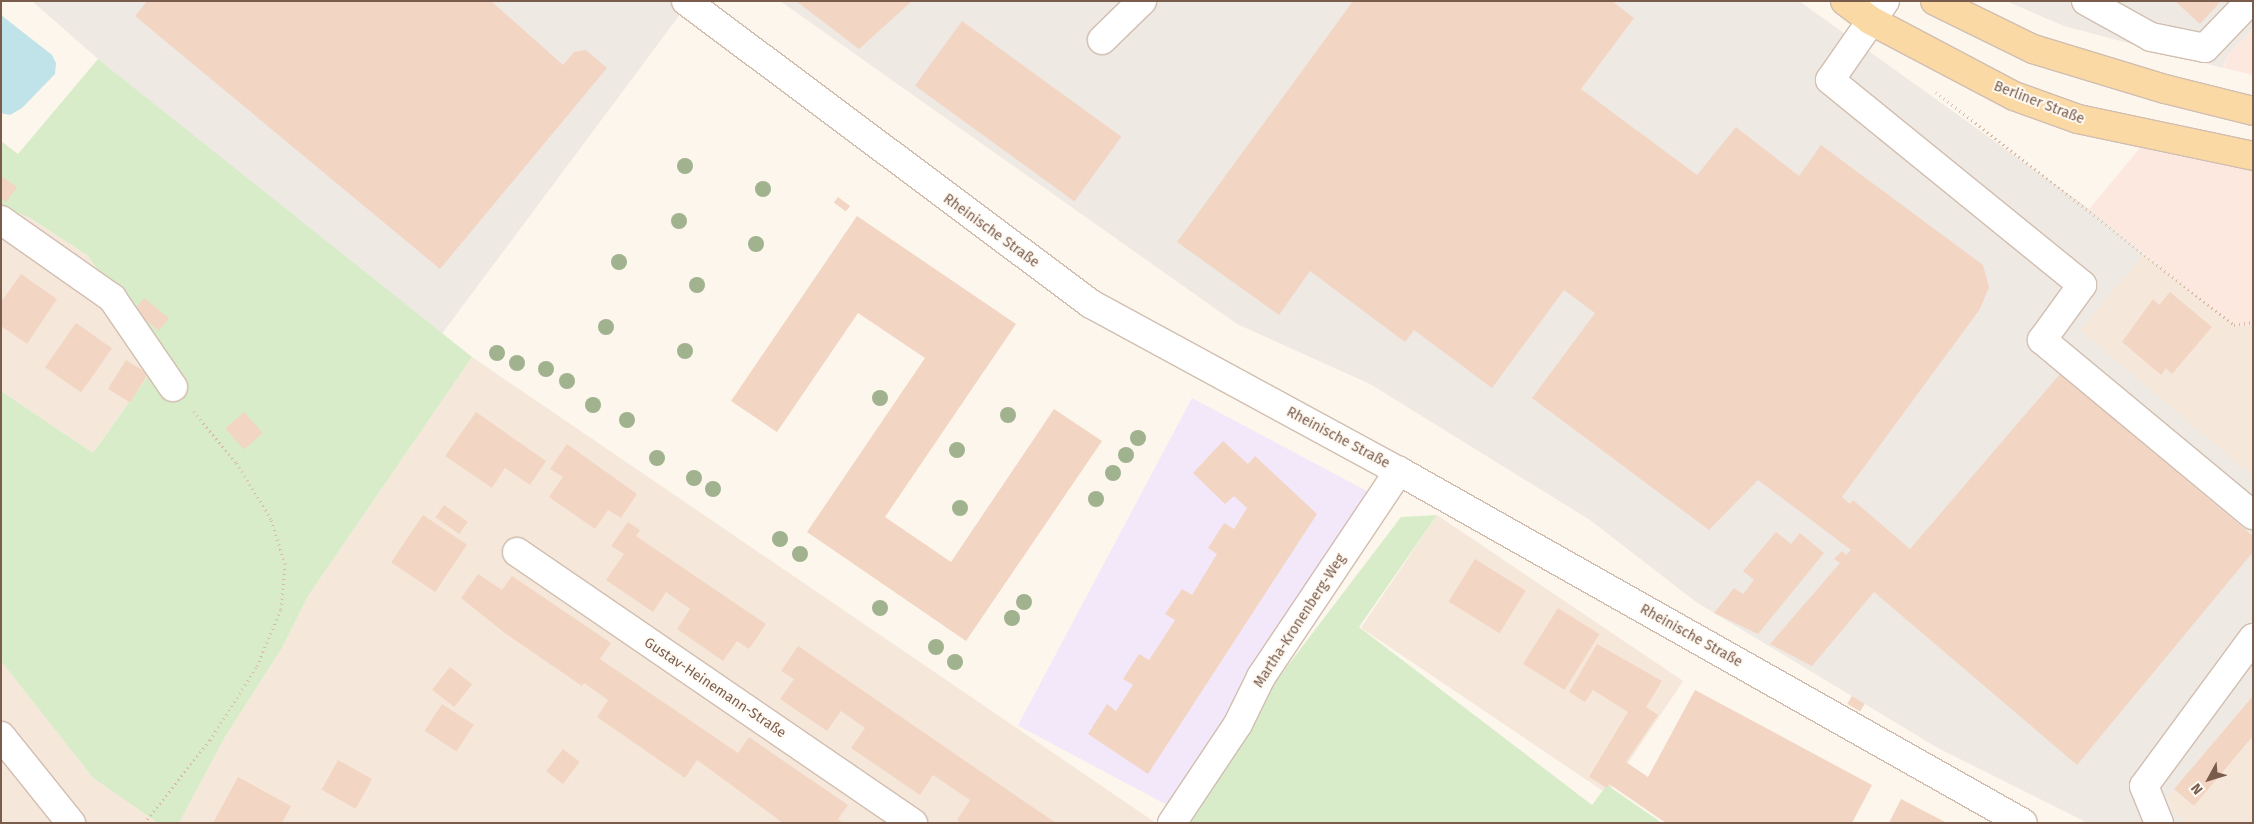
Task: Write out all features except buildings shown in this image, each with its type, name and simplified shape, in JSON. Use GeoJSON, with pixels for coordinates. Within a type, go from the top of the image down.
{"type":"FeatureCollection","features":[{"type":"Feature","properties":{"kind":"main road","name":"Berliner Straße"},"geometry":{"type":"LineString","coordinates":[[1844,1],[1877,11],[2014,96],[2078,120],[2253,156]]}},
{"type":"Feature","properties":{"kind":"main road"},"geometry":{"type":"LineString","coordinates":[[1935,1],[2033,49],[2165,89],[2253,111]]}},
{"type":"Feature","properties":{"kind":"street","name":"Rheinische Straße"},"geometry":{"type":"LineString","coordinates":[[686,1],[1091,304],[1399,471],[2024,823]]}},
{"type":"Feature","properties":{"kind":"street"},"geometry":{"type":"LineString","coordinates":[[1102,40],[1142,1]]}},
{"type":"Feature","properties":{"kind":"street"},"geometry":{"type":"LineString","coordinates":[[2086,1],[2151,37],[2205,48],[2250,1]]}},
{"type":"Feature","properties":{"kind":"street"},"geometry":{"type":"LineString","coordinates":[[1877,11],[1830,80],[2082,285],[2042,340],[2253,515]]}},
{"type":"Feature","properties":{"kind":"street"},"geometry":{"type":"LineString","coordinates":[[1,220],[112,298],[173,387]]}},
{"type":"Feature","properties":{"kind":"street","name":"Martha-Kronenberg-Weg"},"geometry":{"type":"LineString","coordinates":[[1172,823],[1238,724],[1261,676],[1399,471]]}},
{"type":"Feature","properties":{"kind":"street","name":"Gustav-Heinemann-Straße"},"geometry":{"type":"LineString","coordinates":[[517,552],[913,823]]}},
{"type":"Feature","properties":{"kind":"street"},"geometry":{"type":"LineString","coordinates":[[2159,823],[2144,786],[2253,638]]}},
{"type":"Feature","properties":{"kind":"street"},"geometry":{"type":"LineString","coordinates":[[1,736],[70,823]]}},
{"type":"Feature","properties":{"kind":"path"},"geometry":{"type":"LineString","coordinates":[[1932,88],[2234,325],[2253,322]]}},
{"type":"Feature","properties":{"kind":"path"},"geometry":{"type":"LineString","coordinates":[[144,823],[210,740],[257,666],[281,608],[285,564],[271,519],[236,462],[173,387]]}},
{"type":"Feature","properties":{"kind":"shaded area"},"geometry":{"type":"Polygon","coordinates":[[[32,1],[690,1],[441,335],[98,59],[32,1]]]}},
{"type":"Feature","properties":{"kind":"shaded area"},"geometry":{"type":"Polygon","coordinates":[[[780,1],[1799,1],[2089,209],[2144,254],[2080,330],[2253,477],[2253,696],[2167,797],[2172,810],[2186,823],[2088,823],[1936,747],[1696,602],[1590,520],[1370,384],[1237,324],[780,1]]]}},
{"type":"Feature","properties":{"kind":"shaded area"},"geometry":{"type":"Polygon","coordinates":[[[2006,1],[2253,1],[2253,28],[2227,56],[2223,68],[2064,26],[2006,1]]]}},
{"type":"Feature","properties":{"kind":"shaded area"},"geometry":{"type":"Polygon","coordinates":[[[2253,28],[2253,75],[2224,68],[2227,56],[2253,28]]]}},
{"type":"Feature","properties":{"kind":"shaded area"},"geometry":{"type":"Polygon","coordinates":[[[2140,148],[2253,171],[2253,324],[2236,327],[2089,209],[2140,148]]]}},
{"type":"Feature","properties":{"kind":"shaded area"},"geometry":{"type":"Polygon","coordinates":[[[1,205],[30,218],[87,255],[162,356],[93,453],[1,391],[1,205]]]}},
{"type":"Feature","properties":{"kind":"shaded area"},"geometry":{"type":"Polygon","coordinates":[[[2144,254],[2236,326],[2253,324],[2253,477],[2079,330],[2144,254]]]}},
{"type":"Feature","properties":{"kind":"shaded area"},"geometry":{"type":"Polygon","coordinates":[[[472,357],[1156,823],[179,823],[225,737],[282,648],[308,596],[472,357]]]}},
{"type":"Feature","properties":{"kind":"shaded area"},"geometry":{"type":"Polygon","coordinates":[[[1192,398],[1374,495],[1200,822],[1018,726],[1192,398]]]}},
{"type":"Feature","properties":{"kind":"shaded area"},"geometry":{"type":"Polygon","coordinates":[[[1437,515],[1683,681],[1607,794],[1361,628],[1437,515]]]}},
{"type":"Feature","properties":{"kind":"shaded area"},"geometry":{"type":"Polygon","coordinates":[[[1,661],[93,778],[158,823],[1,823],[1,661]]]}},
{"type":"Feature","properties":{"kind":"shaded area"},"geometry":{"type":"Polygon","coordinates":[[[2253,696],[2253,823],[2186,823],[2172,810],[2167,797],[2253,696]]]}},
{"type":"Feature","properties":{"kind":"green space"},"geometry":{"type":"Polygon","coordinates":[[[98,59],[472,357],[308,596],[282,648],[225,737],[179,823],[158,823],[93,778],[1,661],[1,391],[93,453],[162,356],[87,255],[30,218],[1,205],[1,141],[18,154],[98,59]]]}},
{"type":"Feature","properties":{"kind":"green space"},"geometry":{"type":"Polygon","coordinates":[[[1437,515],[1359,627],[1592,805],[1607,785],[1662,823],[1185,823],[1248,729],[1276,681],[1401,517],[1437,515]]]}},
{"type":"Feature","properties":{"kind":"water"},"geometry":{"type":"Polygon","coordinates":[[[1,15],[52,55],[56,63],[55,74],[22,108],[10,115],[1,113],[1,15]]]}}]}
